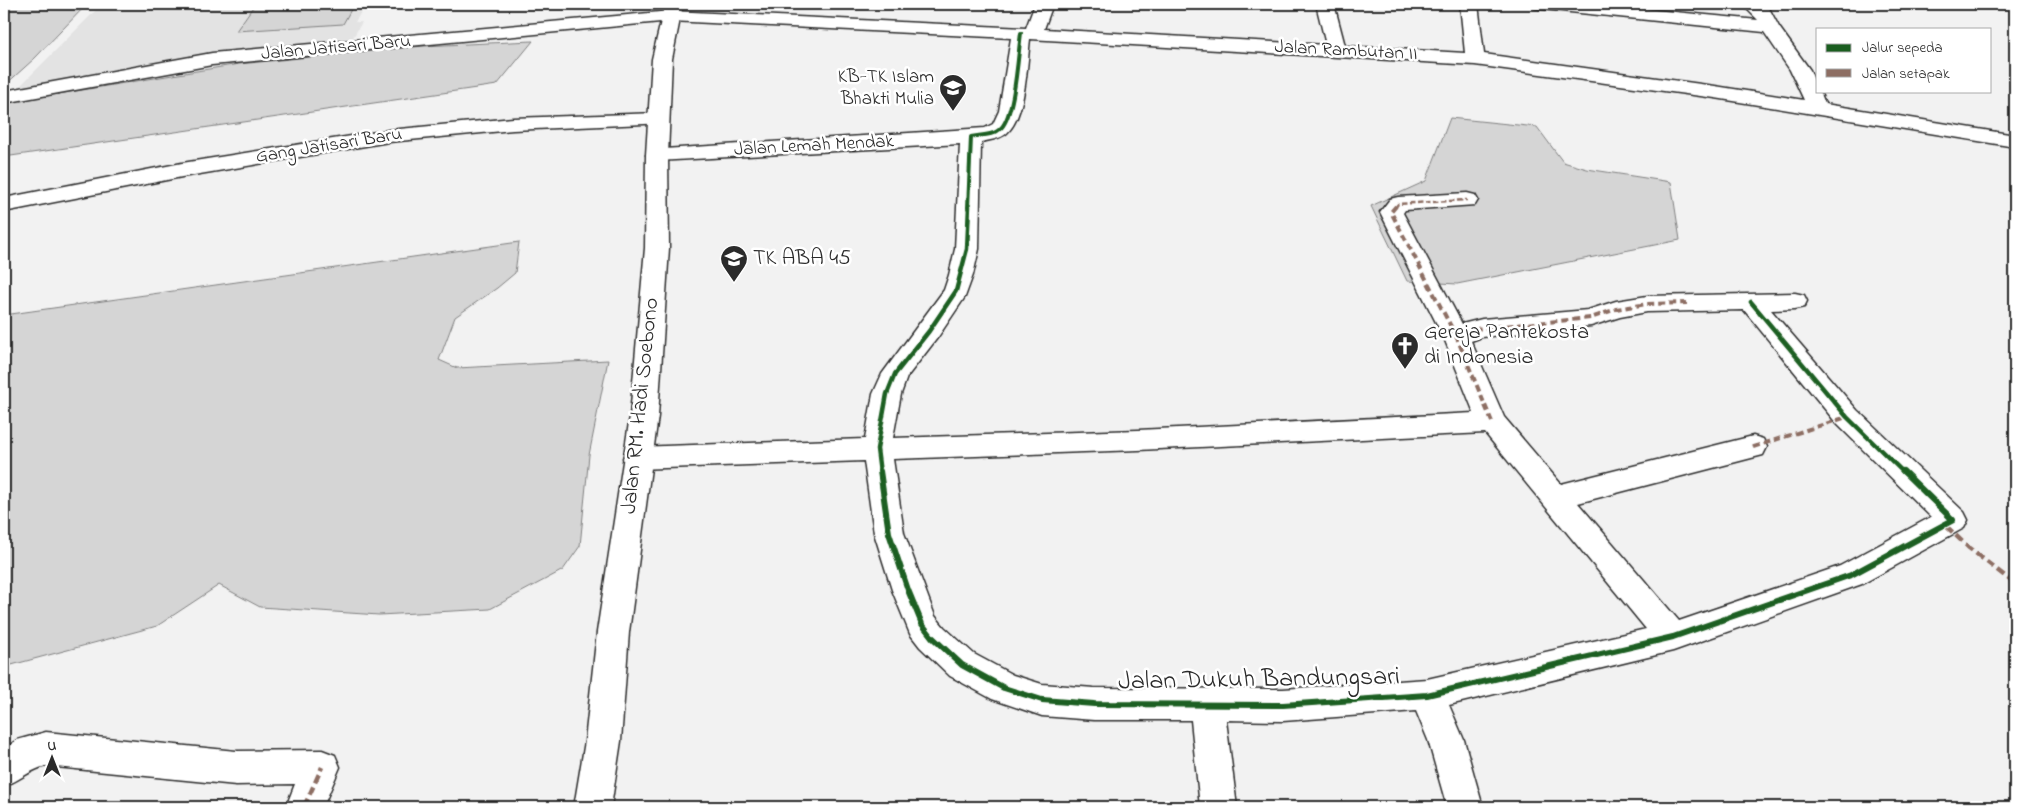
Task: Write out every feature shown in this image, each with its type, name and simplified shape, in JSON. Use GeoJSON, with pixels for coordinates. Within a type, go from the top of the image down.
{"type":"FeatureCollection","features":[{"type":"Feature","properties":{"kind":"street","name":"Jalan Lemah Mendak"},"geometry":{"type":"LineString","coordinates":[[657,156],[971,137],[988,134],[1000,129],[1006,121],[1027,33],[1044,4]]}},
{"type":"Feature","properties":{"kind":"street"},"geometry":{"type":"LineString","coordinates":[[1326,4],[1337,50]]}},
{"type":"Feature","properties":{"kind":"street"},"geometry":{"type":"LineString","coordinates":[[1469,4],[1475,58]]}},
{"type":"Feature","properties":{"kind":"street"},"geometry":{"type":"LineString","coordinates":[[1541,4],[1736,22],[1770,27]]}},
{"type":"Feature","properties":{"kind":"street"},"geometry":{"type":"LineString","coordinates":[[1732,4],[1736,22]]}},
{"type":"Feature","properties":{"kind":"street"},"geometry":{"type":"LineString","coordinates":[[1750,4],[1764,14],[1770,27],[1800,70],[1818,110]]}},
{"type":"Feature","properties":{"kind":"street","name":"Jalan Rambutan II"},"geometry":{"type":"LineString","coordinates":[[673,10],[826,22],[1188,44],[1475,58],[1715,92],[2015,142]]}},
{"type":"Feature","properties":{"kind":"street","name":"Jalan Jatisari Baru"},"geometry":{"type":"LineString","coordinates":[[4,97],[212,59],[673,10]]}},
{"type":"Feature","properties":{"kind":"street","name":"Jalan RM. Hadi Soebono"},"geometry":{"type":"LineString","coordinates":[[592,807],[602,740],[613,632],[644,416],[657,248],[657,156],[662,58],[673,10]]}},
{"type":"Feature","properties":{"kind":"street","name":"Gang Jatisari Baru"},"geometry":{"type":"LineString","coordinates":[[4,205],[192,169],[389,136],[513,124],[659,119]]}},
{"type":"Feature","properties":{"kind":"street"},"geometry":{"type":"LineString","coordinates":[[877,449],[887,394],[896,374],[929,331],[956,291],[961,275],[967,249],[971,137]]}},
{"type":"Feature","properties":{"kind":"street"},"geometry":{"type":"LineString","coordinates":[[1467,200],[1398,204],[1391,212],[1457,338],[1492,422],[1673,637]]}},
{"type":"Feature","properties":{"kind":"street"},"geometry":{"type":"LineString","coordinates":[[1457,338],[1468,331],[1482,328],[1591,318],[1616,309],[1647,304],[1795,301]]}},
{"type":"Feature","properties":{"kind":"street","name":"Jalan Dukuh Bandungsari"},"geometry":{"type":"LineString","coordinates":[[877,449],[890,533],[908,590],[922,624],[932,637],[962,665],[1004,688],[1042,700],[1094,704],[1283,705],[1427,695],[1673,637],[1851,575],[1953,520],[1847,418],[1751,302]]}},
{"type":"Feature","properties":{"kind":"street"},"geometry":{"type":"LineString","coordinates":[[637,458],[1138,440],[1492,422]]}},
{"type":"Feature","properties":{"kind":"street"},"geometry":{"type":"LineString","coordinates":[[1555,497],[1753,447]]}},
{"type":"Feature","properties":{"kind":"street","name":"Jalan Dukuh Bandungsari"},"geometry":{"type":"LineString","coordinates":[[1427,695],[1446,740],[1465,807]]}},
{"type":"Feature","properties":{"kind":"street"},"geometry":{"type":"LineString","coordinates":[[1207,704],[1218,807]]}},
{"type":"Feature","properties":{"kind":"street"},"geometry":{"type":"LineString","coordinates":[[4,769],[30,752],[46,750],[236,768],[322,767],[304,807]]}},
{"type":"Feature","properties":{"kind":"shaded area"},"geometry":{"type":"Polygon","coordinates":[[[4,4],[87,4],[35,58],[4,86],[4,4]]]}},
{"type":"Feature","properties":{"kind":"shaded area"},"geometry":{"type":"Polygon","coordinates":[[[102,4],[366,4],[355,22],[362,22],[346,50],[208,58],[13,93],[102,4]]]}},
{"type":"Feature","properties":{"kind":"shaded area"},"geometry":{"type":"Polygon","coordinates":[[[255,4],[354,4],[343,24],[236,31],[255,4]]]}},
{"type":"Feature","properties":{"kind":"shaded area"},"geometry":{"type":"Polygon","coordinates":[[[533,41],[497,85],[4,157],[4,103],[239,64],[423,46],[533,41]]]}},
{"type":"Feature","properties":{"kind":"shaded area"},"geometry":{"type":"Polygon","coordinates":[[[1450,118],[1537,127],[1563,162],[1587,169],[1671,182],[1680,240],[1457,284],[1407,281],[1371,206],[1426,181],[1450,118]]]}},
{"type":"Feature","properties":{"kind":"shaded area"},"geometry":{"type":"Polygon","coordinates":[[[519,242],[515,273],[455,317],[439,360],[457,368],[608,360],[589,455],[580,546],[563,570],[490,609],[379,615],[260,607],[219,585],[157,626],[4,667],[4,315],[519,242]]]}},
{"type":"Feature","properties":{"kind":"marked path"},"geometry":{"type":"LineString","coordinates":[[1457,338],[1391,212],[1398,204],[1467,200]]}},
{"type":"Feature","properties":{"kind":"marked path"},"geometry":{"type":"LineString","coordinates":[[1492,422],[1457,338],[1468,331],[1482,328],[1591,318],[1616,309],[1647,304],[1687,303]]}},
{"type":"Feature","properties":{"kind":"marked path"},"geometry":{"type":"LineString","coordinates":[[1753,447],[1847,417]]}},
{"type":"Feature","properties":{"kind":"marked path"},"geometry":{"type":"LineString","coordinates":[[1946,526],[1969,548],[2015,584]]}},
{"type":"Feature","properties":{"kind":"marked path"},"geometry":{"type":"LineString","coordinates":[[304,807],[322,767]]}},
{"type":"Feature","properties":{"kind":"cycle path"},"geometry":{"type":"LineString","coordinates":[[1021,33],[1012,98],[1005,122],[995,132],[971,137],[967,249],[956,291],[929,331],[895,374],[887,394],[877,449],[889,533],[908,590],[922,624],[932,637],[962,665],[1004,688],[1042,700],[1094,704],[1283,705],[1427,695],[1673,637],[1851,575],[1953,520],[1847,417],[1751,302]]}},
{"type":"Feature","properties":{"kind":"place","name":"KB-TK Islam Bhakti Mulia"},"geometry":{"type":"Point","coordinates":[953,112]}},
{"type":"Feature","properties":{"kind":"place","name":"TK ABA 45"},"geometry":{"type":"Point","coordinates":[734,283]}},
{"type":"Feature","properties":{"kind":"place","name":"Gereja Pantekosta di Indonesia"},"geometry":{"type":"Point","coordinates":[1405,370]}}]}
